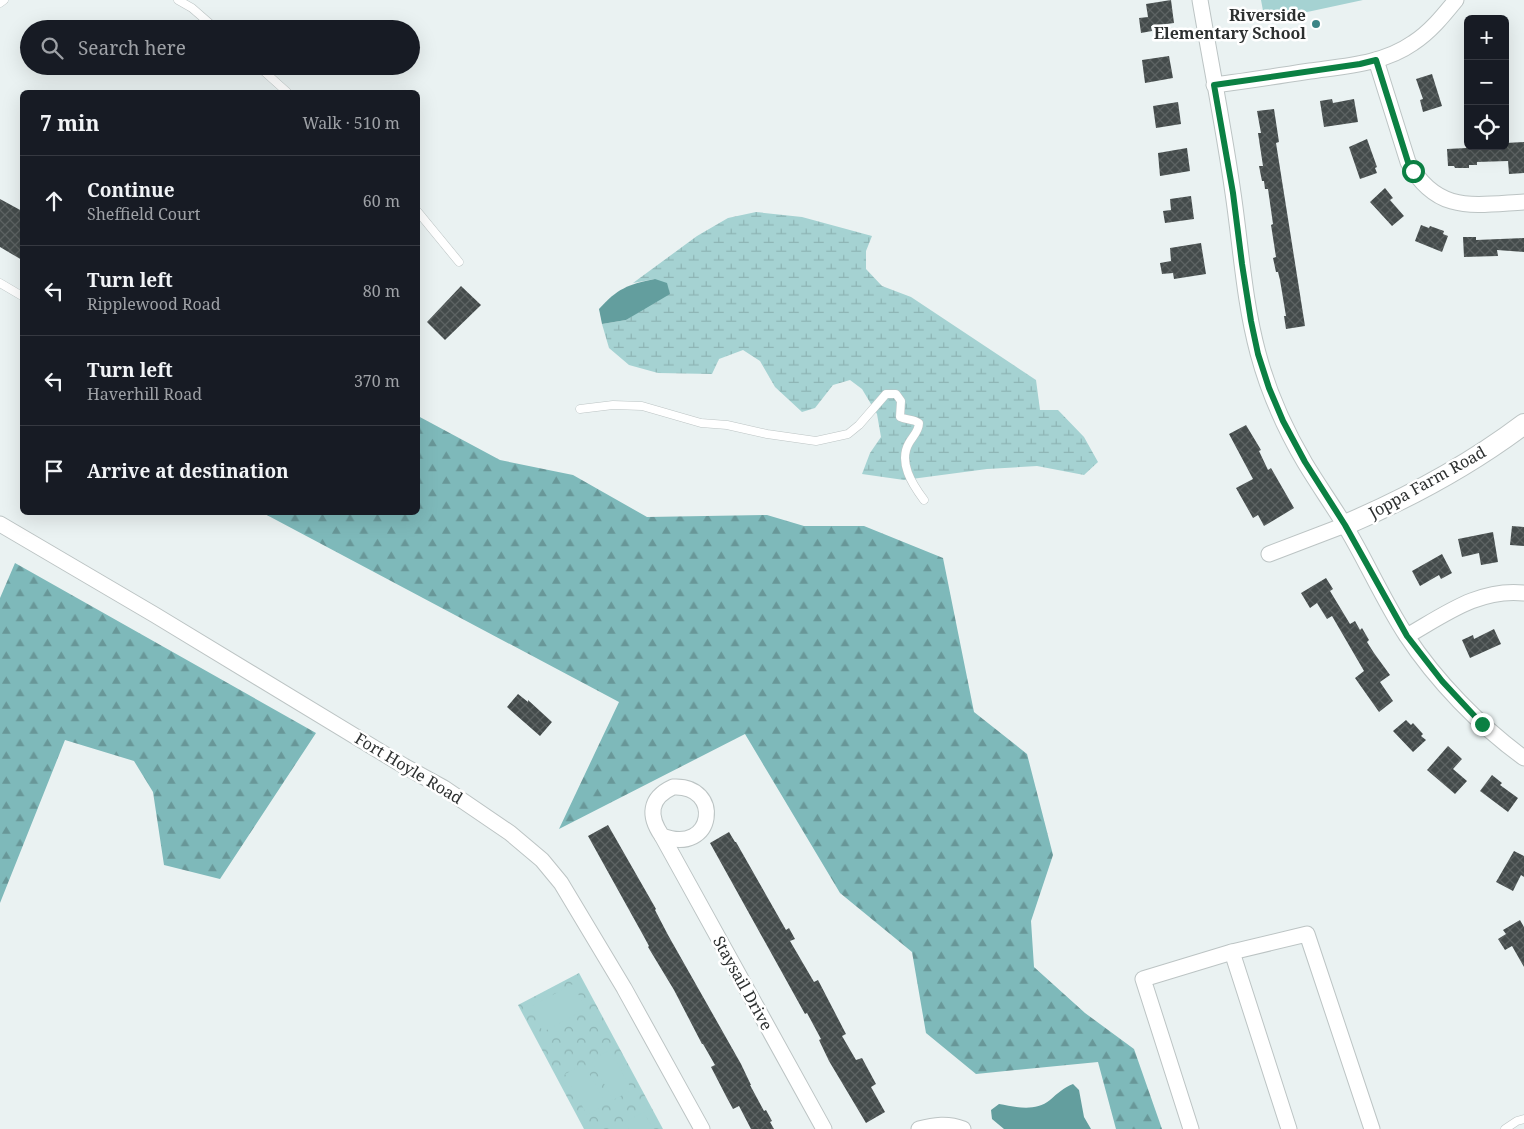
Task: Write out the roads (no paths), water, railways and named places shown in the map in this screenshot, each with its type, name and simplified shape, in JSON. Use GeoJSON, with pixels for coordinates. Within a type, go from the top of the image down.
{"type":"FeatureCollection","features":[{"type":"Feature","properties":{"kind":"street"},"geometry":{"type":"LineString","coordinates":[[1200,0],[1258,354],[1269,388],[1283,421],[1305,462],[1345,525],[1407,636],[1431,668],[1463,705],[1482,724],[1524,758]]}},
{"type":"Feature","properties":{"kind":"street"},"geometry":{"type":"LineString","coordinates":[[1214,85],[1360,64],[1376,60],[1401,51],[1413,44],[1433,27],[1456,0]]}},
{"type":"Feature","properties":{"kind":"street"},"geometry":{"type":"LineString","coordinates":[[1376,60],[1408,162],[1428,189],[1444,199],[1462,204],[1524,202]]}},
{"type":"Feature","properties":{"kind":"street","name":"Joppa Farm Road"},"geometry":{"type":"LineString","coordinates":[[1270,554],[1370,514],[1465,463],[1524,424]]}},
{"type":"Feature","properties":{"kind":"street","name":"Fort Hoyle Road"},"geometry":{"type":"LineString","coordinates":[[0,524],[156,615],[404,766],[444,788],[525,844],[542,860],[561,883],[624,988],[702,1129]]}},
{"type":"Feature","properties":{"kind":"street"},"geometry":{"type":"LineString","coordinates":[[1407,636],[1466,602],[1484,595],[1524,593]]}},
{"type":"Feature","properties":{"kind":"street","name":"Staysail Drive"},"geometry":{"type":"LineString","coordinates":[[662,836],[824,1129]]}},
{"type":"Feature","properties":{"kind":"street"},"geometry":{"type":"LineString","coordinates":[[1191,1129],[1142,979],[1232,952],[1307,934],[1372,1129]]}},
{"type":"Feature","properties":{"kind":"street"},"geometry":{"type":"LineString","coordinates":[[1232,952],[1289,1129]]}},
{"type":"Feature","properties":{"kind":"street"},"geometry":{"type":"LineString","coordinates":[[919,1129],[942,1125],[956,1126],[963,1129]]}},
{"type":"Feature","properties":{"kind":"lane"},"geometry":{"type":"LineString","coordinates":[[0,3],[4,0]]}},
{"type":"Feature","properties":{"kind":"lane"},"geometry":{"type":"LineString","coordinates":[[178,0],[192,8],[206,20]]}},
{"type":"Feature","properties":{"kind":"lane"},"geometry":{"type":"LineString","coordinates":[[268,75],[285,90]]}},
{"type":"Feature","properties":{"kind":"lane"},"geometry":{"type":"LineString","coordinates":[[420,214],[459,262]]}},
{"type":"Feature","properties":{"kind":"lane"},"geometry":{"type":"LineString","coordinates":[[0,283],[20,295]]}},
{"type":"Feature","properties":{"kind":"lane"},"geometry":{"type":"LineString","coordinates":[[580,410],[613,405],[642,406],[702,423],[816,441],[848,434],[859,425],[886,394],[896,394],[900,401],[900,417],[919,423],[919,428],[905,449],[904,462],[916,490],[924,500]]}},
{"type":"Feature","properties":{"kind":"lane"},"geometry":{"type":"LineString","coordinates":[[1505,1129],[1524,1119]]}},
{"type":"Feature","properties":{"kind":"place","name":"Riverside Elementary School"},"geometry":{"type":"Point","coordinates":[1316,24]}}]}
